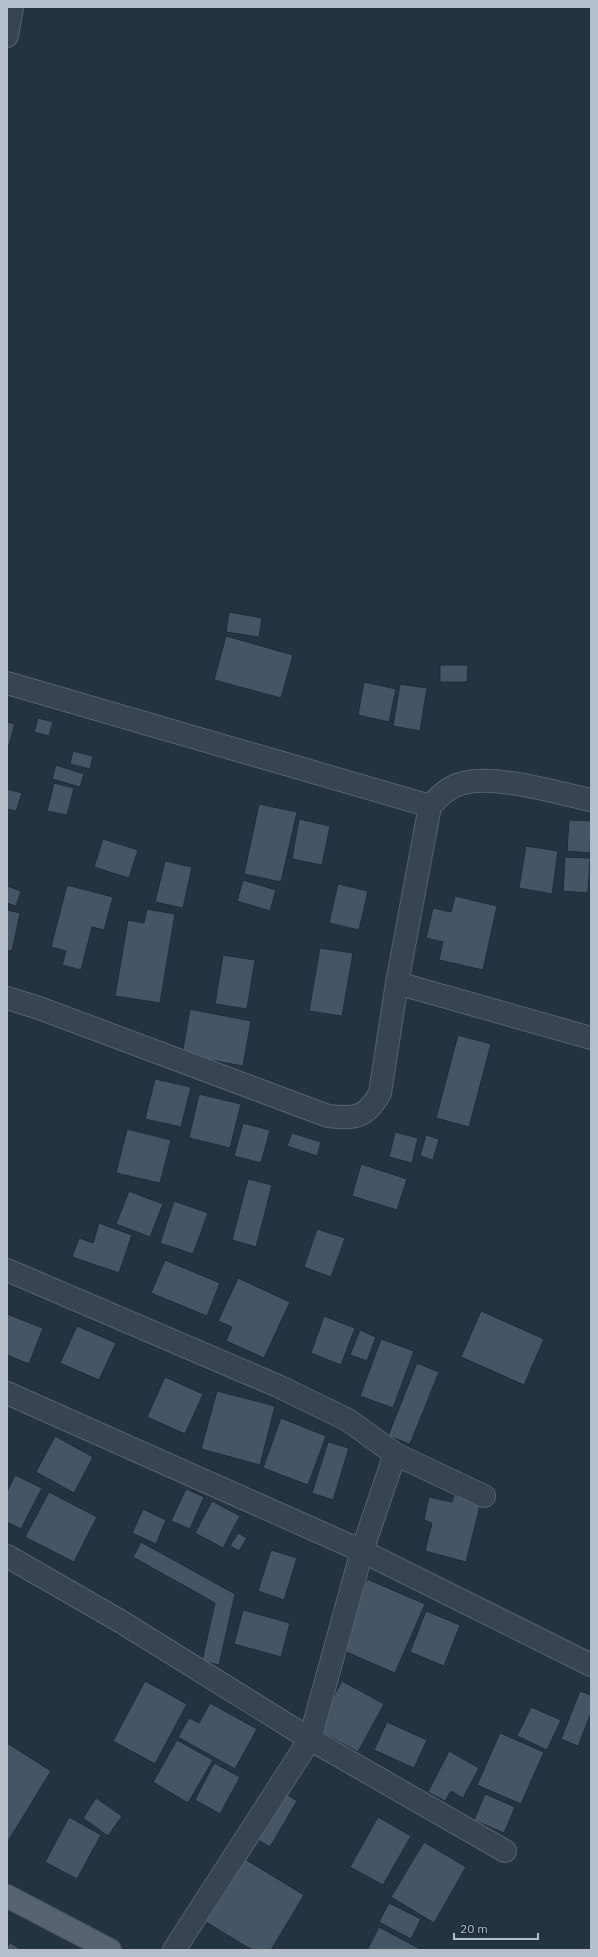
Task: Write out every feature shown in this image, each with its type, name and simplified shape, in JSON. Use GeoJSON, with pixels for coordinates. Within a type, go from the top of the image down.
{"type":"FeatureCollection","features":[{"type":"Feature","properties":{"kind":"main road"},"geometry":{"type":"LineString","coordinates":[[7,1896],[110,1950]]}},
{"type":"Feature","properties":{"kind":"street"},"geometry":{"type":"LineString","coordinates":[[7,36],[12,7]]}},
{"type":"Feature","properties":{"kind":"street"},"geometry":{"type":"LineString","coordinates":[[7,683],[430,806]]}},
{"type":"Feature","properties":{"kind":"street"},"geometry":{"type":"LineString","coordinates":[[7,998],[39,1008],[328,1116],[347,1118],[360,1116],[373,1106],[380,1093],[397,983],[430,806],[446,790],[460,784],[475,781],[521,786],[591,800]]}},
{"type":"Feature","properties":{"kind":"street"},"geometry":{"type":"LineString","coordinates":[[397,983],[591,1038]]}},
{"type":"Feature","properties":{"kind":"street"},"geometry":{"type":"LineString","coordinates":[[7,1270],[278,1386],[348,1420],[395,1454],[484,1496]]}},
{"type":"Feature","properties":{"kind":"street"},"geometry":{"type":"LineString","coordinates":[[7,1393],[362,1551],[591,1665]]}},
{"type":"Feature","properties":{"kind":"street"},"geometry":{"type":"LineString","coordinates":[[174,1950],[310,1739],[362,1551],[395,1454]]}},
{"type":"Feature","properties":{"kind":"street"},"geometry":{"type":"LineString","coordinates":[[7,1556],[120,1621],[310,1739],[505,1850]]}},
{"type":"Feature","properties":{"kind":"building"},"geometry":{"type":"Polygon","coordinates":[[[229,612],[262,618],[259,637],[226,632],[229,612]]]}},
{"type":"Feature","properties":{"kind":"building"},"geometry":{"type":"Polygon","coordinates":[[[226,636],[293,655],[281,698],[214,680],[226,636]]]}},
{"type":"Feature","properties":{"kind":"building"},"geometry":{"type":"Polygon","coordinates":[[[440,665],[468,665],[467,682],[440,682],[440,665]]]}},
{"type":"Feature","properties":{"kind":"building"},"geometry":{"type":"Polygon","coordinates":[[[364,682],[396,689],[389,722],[358,715],[364,682]]]}},
{"type":"Feature","properties":{"kind":"building"},"geometry":{"type":"Polygon","coordinates":[[[400,684],[427,688],[420,731],[393,726],[400,684]]]}},
{"type":"Feature","properties":{"kind":"building"},"geometry":{"type":"Polygon","coordinates":[[[38,718],[53,722],[49,736],[34,732],[38,718]]]}},
{"type":"Feature","properties":{"kind":"building"},"geometry":{"type":"Polygon","coordinates":[[[7,722],[15,724],[7,752],[7,722]]]}},
{"type":"Feature","properties":{"kind":"building"},"geometry":{"type":"Polygon","coordinates":[[[73,751],[93,756],[90,769],[70,764],[73,751]]]}},
{"type":"Feature","properties":{"kind":"building"},"geometry":{"type":"Polygon","coordinates":[[[56,765],[84,774],[80,787],[52,779],[56,765]]]}},
{"type":"Feature","properties":{"kind":"building"},"geometry":{"type":"Polygon","coordinates":[[[54,783],[74,788],[67,815],[47,811],[54,783]]]}},
{"type":"Feature","properties":{"kind":"building"},"geometry":{"type":"Polygon","coordinates":[[[7,789],[22,793],[16,811],[7,809],[7,789]]]}},
{"type":"Feature","properties":{"kind":"building"},"geometry":{"type":"Polygon","coordinates":[[[259,804],[297,812],[281,882],[244,874],[259,804]]]}},
{"type":"Feature","properties":{"kind":"building"},"geometry":{"type":"Polygon","coordinates":[[[299,819],[330,826],[322,865],[292,859],[299,819]]]}},
{"type":"Feature","properties":{"kind":"building"},"geometry":{"type":"Polygon","coordinates":[[[569,820],[591,821],[590,853],[567,851],[569,820]]]}},
{"type":"Feature","properties":{"kind":"building"},"geometry":{"type":"Polygon","coordinates":[[[103,839],[138,850],[129,878],[94,867],[103,839]]]}},
{"type":"Feature","properties":{"kind":"building"},"geometry":{"type":"Polygon","coordinates":[[[526,846],[558,851],[552,894],[519,888],[526,846]]]}},
{"type":"Feature","properties":{"kind":"building"},"geometry":{"type":"Polygon","coordinates":[[[565,857],[590,858],[588,893],[563,891],[565,857]]]}},
{"type":"Feature","properties":{"kind":"building"},"geometry":{"type":"Polygon","coordinates":[[[165,861],[192,867],[183,908],[155,902],[165,861]]]}},
{"type":"Feature","properties":{"kind":"building"},"geometry":{"type":"Polygon","coordinates":[[[243,880],[276,890],[270,911],[237,901],[243,880]]]}},
{"type":"Feature","properties":{"kind":"building"},"geometry":{"type":"Polygon","coordinates":[[[338,884],[368,891],[359,930],[329,923],[338,884]]]}},
{"type":"Feature","properties":{"kind":"building"},"geometry":{"type":"Polygon","coordinates":[[[67,885],[113,897],[104,930],[92,927],[81,970],[62,965],[66,951],[51,947],[67,885]]]}},
{"type":"Feature","properties":{"kind":"building"},"geometry":{"type":"Polygon","coordinates":[[[7,886],[21,891],[16,906],[7,903],[7,886]]]}},
{"type":"Feature","properties":{"kind":"building"},"geometry":{"type":"Polygon","coordinates":[[[455,896],[497,906],[483,970],[439,960],[443,942],[426,938],[433,908],[451,912],[455,896]]]}},
{"type":"Feature","properties":{"kind":"building"},"geometry":{"type":"Polygon","coordinates":[[[147,909],[175,914],[160,1003],[115,996],[128,920],[144,923],[147,909]]]}},
{"type":"Feature","properties":{"kind":"building"},"geometry":{"type":"Polygon","coordinates":[[[7,910],[20,913],[12,951],[7,950],[7,910]]]}},
{"type":"Feature","properties":{"kind":"building"},"geometry":{"type":"Polygon","coordinates":[[[320,948],[353,953],[342,1016],[309,1011],[320,948]]]}},
{"type":"Feature","properties":{"kind":"building"},"geometry":{"type":"Polygon","coordinates":[[[223,955],[255,960],[247,1009],[215,1004],[223,955]]]}},
{"type":"Feature","properties":{"kind":"building"},"geometry":{"type":"Polygon","coordinates":[[[190,1009],[251,1021],[243,1066],[182,1055],[190,1009]]]}},
{"type":"Feature","properties":{"kind":"building"},"geometry":{"type":"Polygon","coordinates":[[[458,1035],[491,1044],[469,1127],[436,1118],[458,1035]]]}},
{"type":"Feature","properties":{"kind":"building"},"geometry":{"type":"Polygon","coordinates":[[[155,1079],[191,1087],[181,1127],[145,1119],[155,1079]]]}},
{"type":"Feature","properties":{"kind":"building"},"geometry":{"type":"Polygon","coordinates":[[[199,1094],[241,1104],[230,1148],[189,1138],[199,1094]]]}},
{"type":"Feature","properties":{"kind":"building"},"geometry":{"type":"Polygon","coordinates":[[[243,1123],[270,1130],[261,1163],[234,1156],[243,1123]]]}},
{"type":"Feature","properties":{"kind":"building"},"geometry":{"type":"Polygon","coordinates":[[[127,1129],[171,1140],[160,1183],[116,1173],[127,1129]]]}},
{"type":"Feature","properties":{"kind":"building"},"geometry":{"type":"Polygon","coordinates":[[[395,1132],[418,1138],[412,1163],[389,1157],[395,1132]]]}},
{"type":"Feature","properties":{"kind":"building"},"geometry":{"type":"Polygon","coordinates":[[[292,1133],[321,1142],[317,1156],[287,1146],[292,1133]]]}},
{"type":"Feature","properties":{"kind":"building"},"geometry":{"type":"Polygon","coordinates":[[[426,1135],[439,1139],[433,1160],[420,1156],[426,1135]]]}},
{"type":"Feature","properties":{"kind":"building"},"geometry":{"type":"Polygon","coordinates":[[[361,1164],[407,1179],[397,1210],[352,1196],[361,1164]]]}},
{"type":"Feature","properties":{"kind":"building"},"geometry":{"type":"Polygon","coordinates":[[[248,1179],[272,1185],[256,1247],[232,1240],[248,1179]]]}},
{"type":"Feature","properties":{"kind":"building"},"geometry":{"type":"Polygon","coordinates":[[[129,1191],[163,1204],[150,1237],[116,1224],[129,1191]]]}},
{"type":"Feature","properties":{"kind":"building"},"geometry":{"type":"Polygon","coordinates":[[[174,1201],[208,1213],[193,1254],[160,1243],[174,1201]]]}},
{"type":"Feature","properties":{"kind":"building"},"geometry":{"type":"Polygon","coordinates":[[[99,1223],[132,1235],[119,1273],[72,1257],[79,1238],[93,1243],[99,1223]]]}},
{"type":"Feature","properties":{"kind":"building"},"geometry":{"type":"Polygon","coordinates":[[[317,1229],[345,1238],[331,1277],[304,1267],[317,1229]]]}},
{"type":"Feature","properties":{"kind":"building"},"geometry":{"type":"Polygon","coordinates":[[[165,1260],[220,1283],[207,1316],[151,1293],[165,1260]]]}},
{"type":"Feature","properties":{"kind":"building"},"geometry":{"type":"Polygon","coordinates":[[[238,1278],[290,1302],[264,1358],[226,1341],[232,1327],[218,1321],[238,1278]]]}},
{"type":"Feature","properties":{"kind":"building"},"geometry":{"type":"Polygon","coordinates":[[[481,1311],[544,1339],[524,1385],[461,1357],[481,1311]]]}},
{"type":"Feature","properties":{"kind":"building"},"geometry":{"type":"Polygon","coordinates":[[[7,1314],[43,1328],[29,1364],[7,1355],[7,1314]]]}},
{"type":"Feature","properties":{"kind":"building"},"geometry":{"type":"Polygon","coordinates":[[[324,1316],[355,1328],[341,1365],[311,1353],[324,1316]]]}},
{"type":"Feature","properties":{"kind":"building"},"geometry":{"type":"Polygon","coordinates":[[[77,1326],[116,1343],[99,1380],[60,1363],[77,1326]]]}},
{"type":"Feature","properties":{"kind":"building"},"geometry":{"type":"Polygon","coordinates":[[[360,1330],[376,1337],[367,1361],[350,1355],[360,1330]]]}},
{"type":"Feature","properties":{"kind":"building"},"geometry":{"type":"Polygon","coordinates":[[[381,1339],[414,1351],[393,1408],[360,1396],[381,1339]]]}},
{"type":"Feature","properties":{"kind":"building"},"geometry":{"type":"Polygon","coordinates":[[[417,1363],[439,1372],[410,1444],[388,1436],[417,1363]]]}},
{"type":"Feature","properties":{"kind":"building"},"geometry":{"type":"Polygon","coordinates":[[[165,1377],[203,1394],[185,1434],[147,1417],[165,1377]]]}},
{"type":"Feature","properties":{"kind":"building"},"geometry":{"type":"Polygon","coordinates":[[[217,1391],[275,1406],[260,1465],[201,1449],[217,1391]]]}},
{"type":"Feature","properties":{"kind":"building"},"geometry":{"type":"Polygon","coordinates":[[[281,1418],[326,1436],[308,1485],[263,1468],[281,1418]]]}},
{"type":"Feature","properties":{"kind":"building"},"geometry":{"type":"Polygon","coordinates":[[[55,1436],[93,1457],[74,1493],[36,1472],[55,1436]]]}},
{"type":"Feature","properties":{"kind":"building"},"geometry":{"type":"Polygon","coordinates":[[[328,1442],[349,1448],[333,1500],[312,1493],[328,1442]]]}},
{"type":"Feature","properties":{"kind":"building"},"geometry":{"type":"Polygon","coordinates":[[[15,1475],[42,1488],[21,1529],[7,1522],[7,1492],[15,1475]]]}},
{"type":"Feature","properties":{"kind":"building"},"geometry":{"type":"Polygon","coordinates":[[[186,1489],[204,1497],[190,1529],[171,1521],[186,1489]]]}},
{"type":"Feature","properties":{"kind":"building"},"geometry":{"type":"Polygon","coordinates":[[[49,1492],[97,1517],[74,1562],[25,1537],[49,1492]]]}},
{"type":"Feature","properties":{"kind":"building"},"geometry":{"type":"Polygon","coordinates":[[[454,1495],[481,1502],[466,1562],[425,1551],[432,1523],[424,1520],[429,1497],[452,1502],[454,1495]]]}},
{"type":"Feature","properties":{"kind":"building"},"geometry":{"type":"Polygon","coordinates":[[[212,1501],[240,1516],[223,1548],[195,1533],[212,1501]]]}},
{"type":"Feature","properties":{"kind":"building"},"geometry":{"type":"Polygon","coordinates":[[[143,1509],[166,1520],[156,1544],[132,1533],[143,1509]]]}},
{"type":"Feature","properties":{"kind":"building"},"geometry":{"type":"Polygon","coordinates":[[[238,1533],[247,1538],[239,1551],[230,1546],[238,1533]]]}},
{"type":"Feature","properties":{"kind":"building"},"geometry":{"type":"Polygon","coordinates":[[[141,1542],[235,1594],[219,1665],[202,1661],[215,1603],[133,1557],[141,1542]]]}},
{"type":"Feature","properties":{"kind":"building"},"geometry":{"type":"Polygon","coordinates":[[[271,1550],[297,1558],[284,1600],[258,1591],[271,1550]]]}},
{"type":"Feature","properties":{"kind":"building"},"geometry":{"type":"Polygon","coordinates":[[[367,1579],[425,1604],[395,1673],[344,1651],[352,1632],[346,1630],[367,1579]]]}},
{"type":"Feature","properties":{"kind":"building"},"geometry":{"type":"Polygon","coordinates":[[[243,1610],[290,1623],[281,1657],[234,1644],[243,1610]]]}},
{"type":"Feature","properties":{"kind":"building"},"geometry":{"type":"Polygon","coordinates":[[[426,1611],[460,1625],[444,1666],[410,1652],[426,1611]]]}},
{"type":"Feature","properties":{"kind":"building"},"geometry":{"type":"Polygon","coordinates":[[[145,1681],[187,1704],[155,1764],[113,1741],[145,1681]]]}},
{"type":"Feature","properties":{"kind":"building"},"geometry":{"type":"Polygon","coordinates":[[[342,1681],[384,1704],[358,1752],[316,1729],[342,1681]]]}},
{"type":"Feature","properties":{"kind":"building"},"geometry":{"type":"Polygon","coordinates":[[[580,1691],[591,1695],[591,1713],[578,1746],[561,1739],[580,1691]]]}},
{"type":"Feature","properties":{"kind":"building"},"geometry":{"type":"Polygon","coordinates":[[[210,1703],[257,1729],[235,1769],[178,1737],[189,1718],[199,1723],[210,1703]]]}},
{"type":"Feature","properties":{"kind":"building"},"geometry":{"type":"Polygon","coordinates":[[[531,1707],[561,1720],[547,1750],[517,1736],[531,1707]]]}},
{"type":"Feature","properties":{"kind":"building"},"geometry":{"type":"Polygon","coordinates":[[[387,1722],[427,1740],[414,1768],[374,1750],[387,1722]]]}},
{"type":"Feature","properties":{"kind":"building"},"geometry":{"type":"Polygon","coordinates":[[[500,1733],[544,1752],[521,1804],[477,1785],[500,1733]]]}},
{"type":"Feature","properties":{"kind":"building"},"geometry":{"type":"Polygon","coordinates":[[[177,1740],[213,1760],[188,1803],[153,1782],[177,1740]]]}},
{"type":"Feature","properties":{"kind":"building"},"geometry":{"type":"Polygon","coordinates":[[[7,1743],[51,1771],[7,1843],[7,1743]]]}},
{"type":"Feature","properties":{"kind":"building"},"geometry":{"type":"Polygon","coordinates":[[[449,1751],[479,1768],[463,1798],[451,1791],[445,1801],[428,1792],[449,1751]]]}},
{"type":"Feature","properties":{"kind":"building"},"geometry":{"type":"Polygon","coordinates":[[[214,1763],[240,1777],[220,1814],[195,1800],[214,1763]]]}},
{"type":"Feature","properties":{"kind":"building"},"geometry":{"type":"Polygon","coordinates":[[[282,1791],[297,1801],[270,1847],[255,1838],[282,1791]]]}},
{"type":"Feature","properties":{"kind":"building"},"geometry":{"type":"Polygon","coordinates":[[[485,1794],[515,1807],[504,1833],[474,1820],[485,1794]]]}},
{"type":"Feature","properties":{"kind":"building"},"geometry":{"type":"Polygon","coordinates":[[[96,1798],[122,1816],[108,1836],[83,1818],[96,1798]]]}},
{"type":"Feature","properties":{"kind":"building"},"geometry":{"type":"Polygon","coordinates":[[[69,1817],[101,1835],[77,1879],[45,1862],[69,1817]]]}},
{"type":"Feature","properties":{"kind":"building"},"geometry":{"type":"Polygon","coordinates":[[[378,1817],[411,1836],[383,1885],[350,1867],[378,1817]]]}},
{"type":"Feature","properties":{"kind":"building"},"geometry":{"type":"Polygon","coordinates":[[[424,1842],[466,1867],[434,1923],[391,1897],[424,1842]]]}},
{"type":"Feature","properties":{"kind":"building"},"geometry":{"type":"Polygon","coordinates":[[[240,1856],[304,1895],[271,1950],[252,1950],[201,1919],[240,1856]]]}},
{"type":"Feature","properties":{"kind":"building"},"geometry":{"type":"Polygon","coordinates":[[[389,1903],[421,1919],[411,1939],[379,1922],[389,1903]]]}},
{"type":"Feature","properties":{"kind":"building"},"geometry":{"type":"Polygon","coordinates":[[[379,1927],[422,1950],[367,1950],[379,1927]]]}},
{"type":"Feature","properties":{"kind":"building"},"geometry":{"type":"Polygon","coordinates":[[[9,1942],[22,1950],[7,1950],[9,1942]]]}}]}
